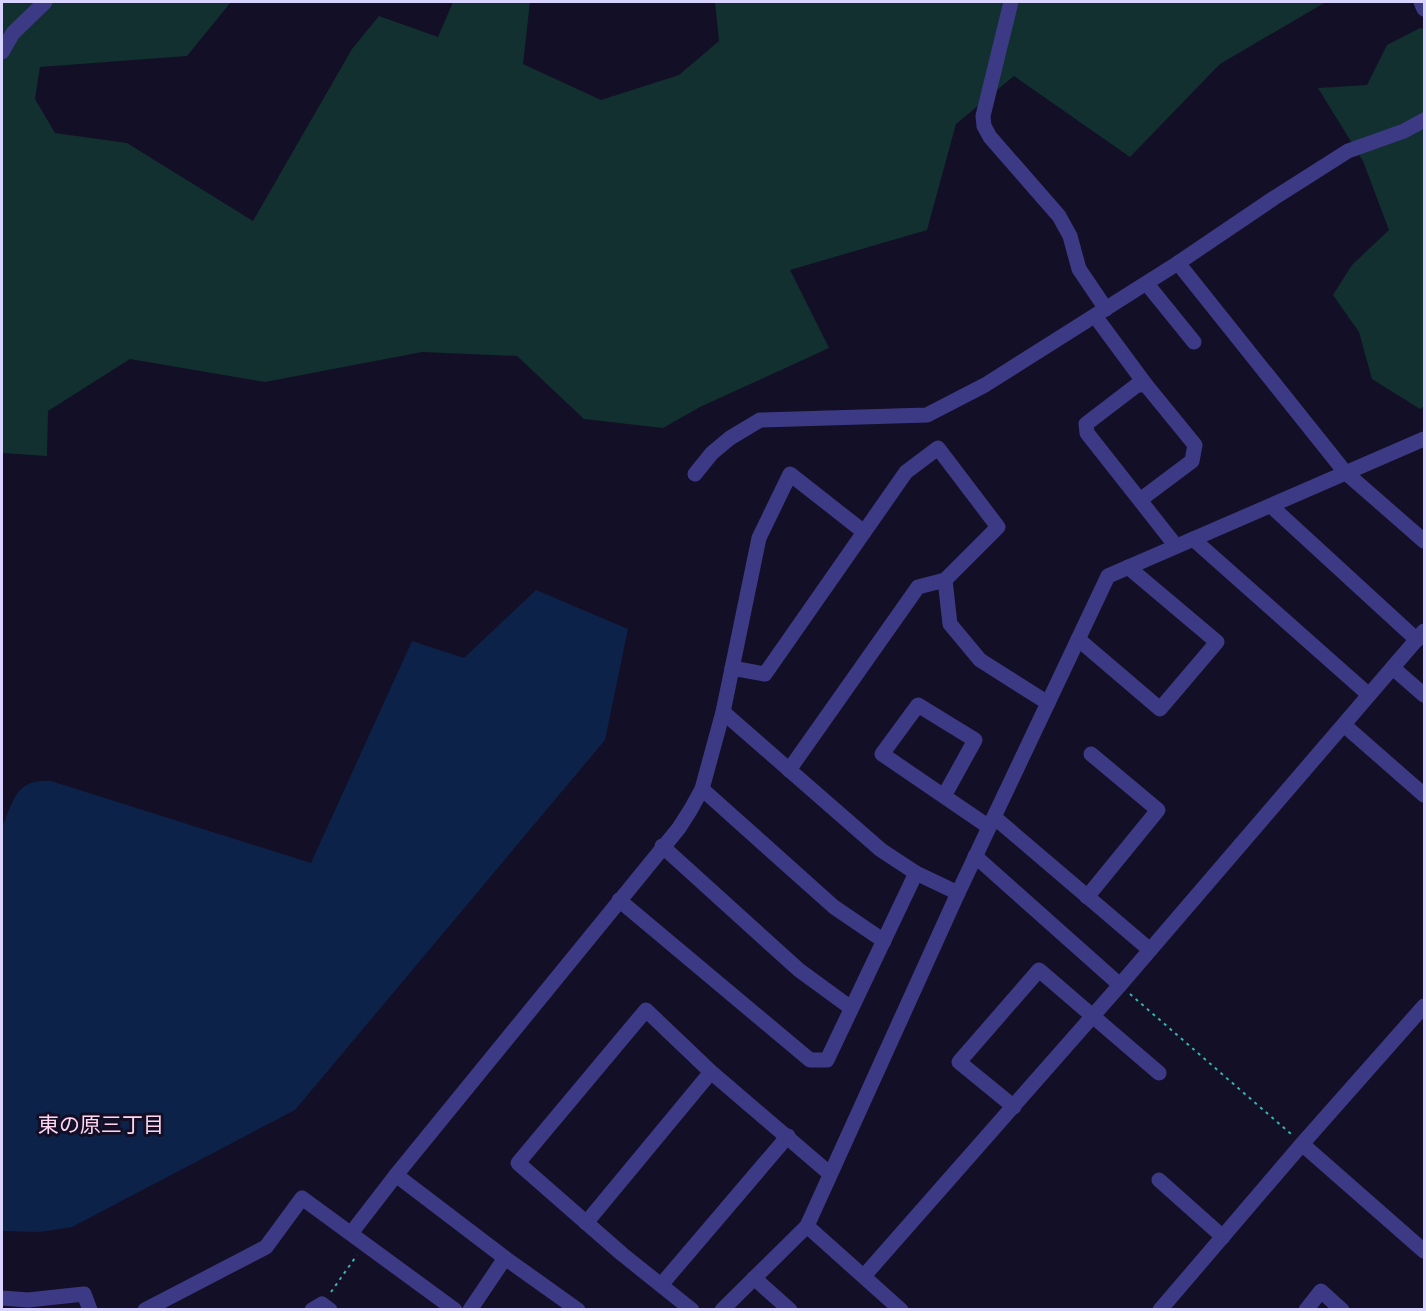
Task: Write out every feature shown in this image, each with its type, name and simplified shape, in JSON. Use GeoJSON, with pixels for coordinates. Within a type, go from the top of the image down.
{"type":"FeatureCollection","features":[{"type":"Feature","properties":{"kind":"street"},"geometry":{"type":"LineString","coordinates":[[2,52],[13,33],[45,2]]}},
{"type":"Feature","properties":{"kind":"street"},"geometry":{"type":"LineString","coordinates":[[1011,2],[983,116],[984,126],[990,137],[1059,216],[1070,236],[1079,269],[1101,312],[1146,385],[1196,446],[1192,461],[1140,500]]}},
{"type":"Feature","properties":{"kind":"street"},"geometry":{"type":"LineString","coordinates":[[1421,2],[1425,9]]}},
{"type":"Feature","properties":{"kind":"street"},"geometry":{"type":"LineString","coordinates":[[695,474],[712,453],[730,438],[760,420],[927,415],[985,385],[1178,264],[1293,186],[1348,152],[1404,131],[1425,120]]}},
{"type":"Feature","properties":{"kind":"street"},"geometry":{"type":"LineString","coordinates":[[1178,264],[1345,472],[1425,541]]}},
{"type":"Feature","properties":{"kind":"street"},"geometry":{"type":"LineString","coordinates":[[1146,284],[1194,342]]}},
{"type":"Feature","properties":{"kind":"street"},"geometry":{"type":"LineString","coordinates":[[1146,385],[1137,385],[1086,424],[1087,433],[1176,546]]}},
{"type":"Feature","properties":{"kind":"street"},"geometry":{"type":"LineString","coordinates":[[722,1310],[807,1226],[958,892],[1108,576],[1425,439]]}},
{"type":"Feature","properties":{"kind":"street"},"geometry":{"type":"LineString","coordinates":[[732,668],[765,674],[906,472],[938,448],[998,527],[945,580],[918,586],[789,770]]}},
{"type":"Feature","properties":{"kind":"street"},"geometry":{"type":"LineString","coordinates":[[352,1232],[692,809],[702,789],[723,712],[759,538],[790,474],[864,532]]}},
{"type":"Feature","properties":{"kind":"street"},"geometry":{"type":"LineString","coordinates":[[864,1276],[1014,1107],[1421,635],[1271,506]]}},
{"type":"Feature","properties":{"kind":"street"},"geometry":{"type":"LineString","coordinates":[[1193,538],[1369,695]]}},
{"type":"Feature","properties":{"kind":"street"},"geometry":{"type":"LineString","coordinates":[[1078,639],[1160,709],[1217,642],[1128,567]]}},
{"type":"Feature","properties":{"kind":"street"},"geometry":{"type":"LineString","coordinates":[[945,580],[950,624],[980,660],[1048,703]]}},
{"type":"Feature","properties":{"kind":"street"},"geometry":{"type":"LineString","coordinates":[[1393,668],[1425,695]]}},
{"type":"Feature","properties":{"kind":"street"},"geometry":{"type":"LineString","coordinates":[[944,796],[975,740],[918,705],[882,754],[944,796],[991,822],[1150,950]]}},
{"type":"Feature","properties":{"kind":"street"},"geometry":{"type":"LineString","coordinates":[[723,712],[881,850],[916,873],[958,892]]}},
{"type":"Feature","properties":{"kind":"street"},"geometry":{"type":"LineString","coordinates":[[1344,724],[1425,795]]}},
{"type":"Feature","properties":{"kind":"street"},"geometry":{"type":"LineString","coordinates":[[1087,897],[1158,810],[1091,754]]}},
{"type":"Feature","properties":{"kind":"street"},"geometry":{"type":"LineString","coordinates":[[702,789],[834,907],[884,941]]}},
{"type":"Feature","properties":{"kind":"street"},"geometry":{"type":"LineString","coordinates":[[662,846],[799,969],[851,1008]]}},
{"type":"Feature","properties":{"kind":"street"},"geometry":{"type":"LineString","coordinates":[[975,856],[1120,985]]}},
{"type":"Feature","properties":{"kind":"street"},"geometry":{"type":"LineString","coordinates":[[619,900],[810,1060],[827,1060],[916,873]]}},
{"type":"Feature","properties":{"kind":"street"},"geometry":{"type":"LineString","coordinates":[[1014,1107],[959,1062],[1039,970],[1159,1073]]}},
{"type":"Feature","properties":{"kind":"street"},"geometry":{"type":"LineString","coordinates":[[1160,1310],[1302,1144],[1425,1006]]}},
{"type":"Feature","properties":{"kind":"street"},"geometry":{"type":"LineString","coordinates":[[692,1310],[586,1223],[518,1163],[646,1010],[711,1072],[830,1173]]}},
{"type":"Feature","properties":{"kind":"street"},"geometry":{"type":"LineString","coordinates":[[586,1223],[711,1072]]}},
{"type":"Feature","properties":{"kind":"street"},"geometry":{"type":"LineString","coordinates":[[661,1285],[788,1136]]}},
{"type":"Feature","properties":{"kind":"street"},"geometry":{"type":"LineString","coordinates":[[1302,1144],[1422,1244]]}},
{"type":"Feature","properties":{"kind":"street"},"geometry":{"type":"LineString","coordinates":[[396,1175],[505,1258],[579,1310]]}},
{"type":"Feature","properties":{"kind":"street"},"geometry":{"type":"LineString","coordinates":[[1159,1180],[1223,1237]]}},
{"type":"Feature","properties":{"kind":"street"},"geometry":{"type":"LineString","coordinates":[[144,1310],[266,1247],[302,1198],[352,1232],[455,1310]]}},
{"type":"Feature","properties":{"kind":"street"},"geometry":{"type":"LineString","coordinates":[[807,1226],[901,1310]]}},
{"type":"Feature","properties":{"kind":"street"},"geometry":{"type":"LineString","coordinates":[[470,1310],[505,1258]]}},
{"type":"Feature","properties":{"kind":"street"},"geometry":{"type":"LineString","coordinates":[[754,1278],[790,1310]]}},
{"type":"Feature","properties":{"kind":"street"},"geometry":{"type":"LineString","coordinates":[[1306,1310],[1321,1292],[1342,1310]]}},
{"type":"Feature","properties":{"kind":"street"},"geometry":{"type":"LineString","coordinates":[[2,1298],[28,1300],[84,1294],[90,1310]]}},
{"type":"Feature","properties":{"kind":"path"},"geometry":{"type":"LineString","coordinates":[[1120,985],[1302,1144]]}},
{"type":"Feature","properties":{"kind":"path"},"geometry":{"type":"LineString","coordinates":[[321,1308],[365,1244]]}},
{"type":"Feature","properties":{"kind":"green space"},"geometry":{"type":"Polygon","coordinates":[[[231,2],[187,56],[40,67],[35,99],[55,133],[127,143],[253,221],[352,49],[379,16],[438,37],[453,2],[530,2],[523,64],[601,100],[679,75],[719,41],[715,2],[1326,2],[1220,64],[1130,157],[1014,76],[956,124],[927,230],[790,270],[829,348],[700,407],[663,428],[584,419],[517,356],[422,352],[265,382],[130,359],[48,411],[47,456],[2,453],[2,6],[3,3],[231,2]]]}},
{"type":"Feature","properties":{"kind":"green space"},"geometry":{"type":"Polygon","coordinates":[[[1420,28],[1424,29],[1424,406],[1420,409],[1372,379],[1359,332],[1333,295],[1352,265],[1389,230],[1363,161],[1318,88],[1367,85],[1387,45],[1420,28]]]}},
{"type":"Feature","properties":{"kind":"water"},"geometry":{"type":"Polygon","coordinates":[[[536,590],[628,629],[605,740],[295,1110],[72,1227],[40,1232],[2,1231],[2,828],[18,793],[30,783],[51,781],[311,863],[412,641],[464,658],[536,590]]]}},
{"type":"Feature","properties":{"kind":"district","name":"東の原三丁目"},"geometry":{"type":"Point","coordinates":[101,1125]}}]}
